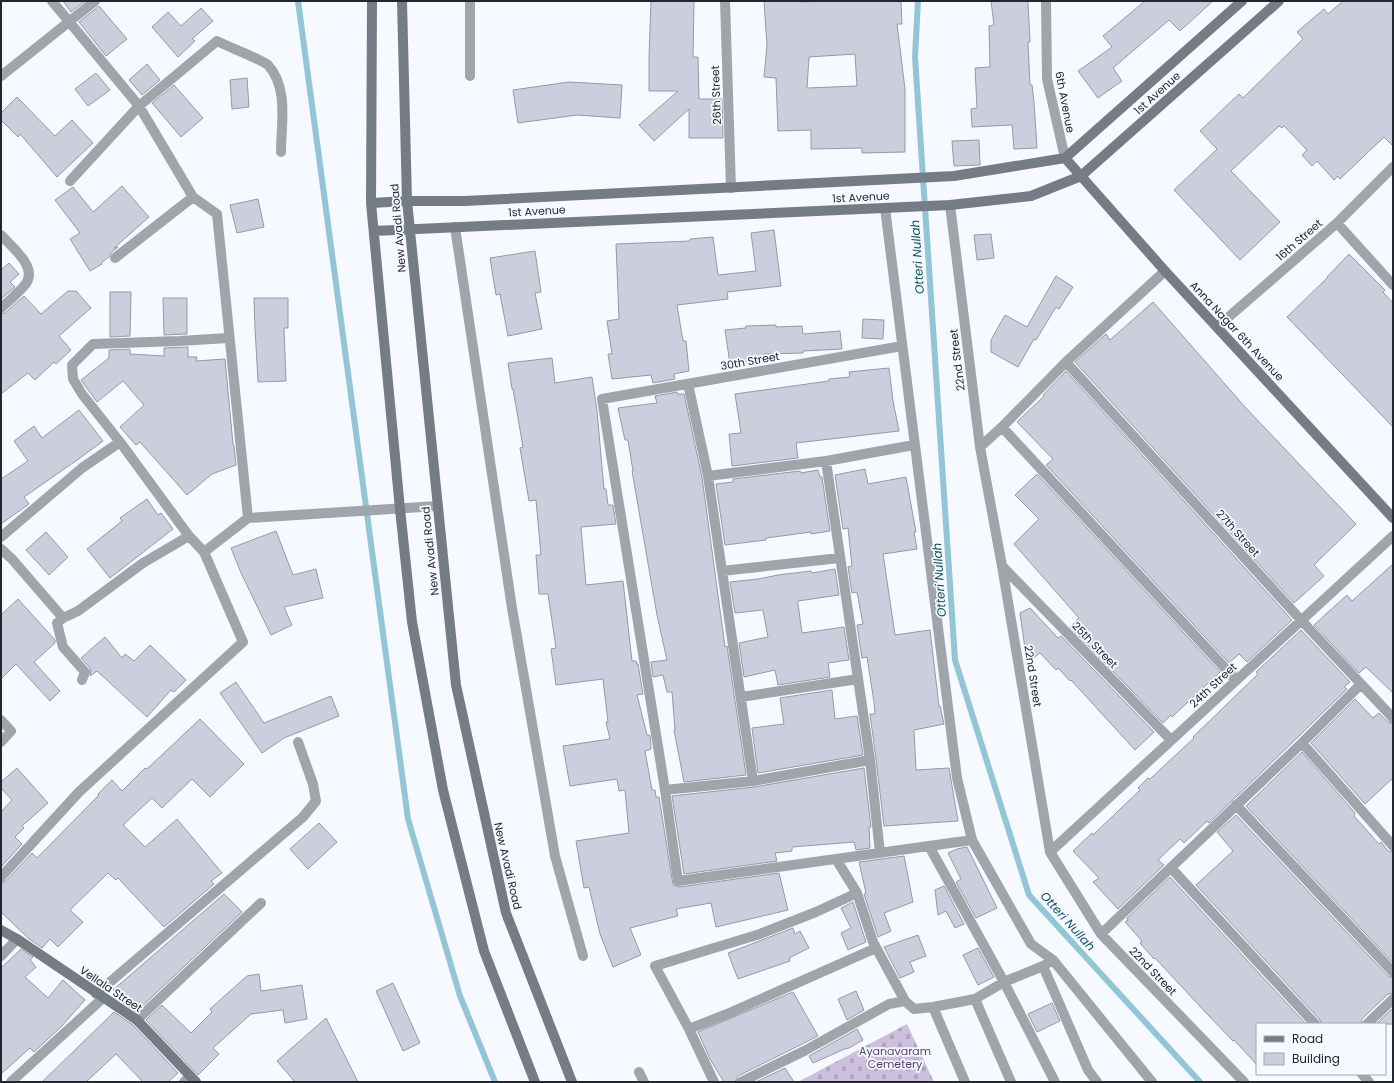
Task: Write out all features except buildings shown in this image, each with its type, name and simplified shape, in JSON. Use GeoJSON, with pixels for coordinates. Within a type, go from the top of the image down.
{"type":"FeatureCollection","features":[{"type":"Feature","properties":{"kind":"street"},"geometry":{"type":"LineString","coordinates":[[52,1],[138,106],[193,197],[217,214],[228,338],[248,518]]}},
{"type":"Feature","properties":{"kind":"street"},"geometry":{"type":"LineString","coordinates":[[1,76],[95,1]]}},
{"type":"Feature","properties":{"kind":"street","name":"New Avadi Road"},"geometry":{"type":"LineString","coordinates":[[372,1],[371,203],[412,622],[443,790],[484,951],[535,1082]]}},
{"type":"Feature","properties":{"kind":"street","name":"New Avadi Road"},"geometry":{"type":"LineString","coordinates":[[402,1],[407,201],[456,685],[506,913],[572,1082]]}},
{"type":"Feature","properties":{"kind":"street"},"geometry":{"type":"LineString","coordinates":[[470,1],[470,76]]}},
{"type":"Feature","properties":{"kind":"street","name":"26th Street"},"geometry":{"type":"LineString","coordinates":[[725,1],[731,188]]}},
{"type":"Feature","properties":{"kind":"street","name":"6th Avenue"},"geometry":{"type":"LineString","coordinates":[[1046,1],[1047,80],[1065,158]]}},
{"type":"Feature","properties":{"kind":"street","name":"1st Avenue"},"geometry":{"type":"LineString","coordinates":[[371,203],[407,201],[465,201],[954,176],[1065,158],[1242,1]]}},
{"type":"Feature","properties":{"kind":"street","name":"1st Avenue"},"geometry":{"type":"LineString","coordinates":[[374,231],[950,205],[1031,196],[1081,176],[1279,1]]}},
{"type":"Feature","properties":{"kind":"street"},"geometry":{"type":"LineString","coordinates":[[70,181],[138,106],[217,42],[267,64],[276,77],[282,98],[281,152]]}},
{"type":"Feature","properties":{"kind":"street","name":"Anna Nagar 6th Avenue"},"geometry":{"type":"LineString","coordinates":[[1065,158],[1165,271],[1393,518]]}},
{"type":"Feature","properties":{"kind":"street","name":"16th Street"},"geometry":{"type":"LineString","coordinates":[[1217,328],[1337,223],[1392,168]]}},
{"type":"Feature","properties":{"kind":"street"},"geometry":{"type":"LineString","coordinates":[[114,258],[193,197]]}},
{"type":"Feature","properties":{"kind":"street","name":"22nd Street"},"geometry":{"type":"LineString","coordinates":[[950,205],[980,447],[1002,566],[1050,852],[1101,934],[1244,1082]]}},
{"type":"Feature","properties":{"kind":"street"},"geometry":{"type":"LineString","coordinates":[[885,208],[957,778],[972,840],[1031,944],[1053,960],[1152,1082]]}},
{"type":"Feature","properties":{"kind":"street"},"geometry":{"type":"LineString","coordinates":[[1337,223],[1393,285]]}},
{"type":"Feature","properties":{"kind":"street"},"geometry":{"type":"LineString","coordinates":[[455,227],[512,608],[555,856],[583,956]]}},
{"type":"Feature","properties":{"kind":"street"},"geometry":{"type":"LineString","coordinates":[[1,235],[28,265],[30,276],[25,286],[1,308]]}},
{"type":"Feature","properties":{"kind":"street"},"geometry":{"type":"LineString","coordinates":[[980,447],[1002,427],[1066,362],[1165,271]]}},
{"type":"Feature","properties":{"kind":"street"},"geometry":{"type":"LineString","coordinates":[[1,878],[79,792],[242,642],[204,552],[189,536],[120,442],[82,394],[72,379],[72,365],[93,344],[228,338]]}},
{"type":"Feature","properties":{"kind":"street","name":"30th Street"},"geometry":{"type":"LineString","coordinates":[[665,790],[602,399],[902,346]]}},
{"type":"Feature","properties":{"kind":"street","name":"27th Street"},"geometry":{"type":"LineString","coordinates":[[1066,362],[1301,620],[1393,718]]}},
{"type":"Feature","properties":{"kind":"street"},"geometry":{"type":"LineString","coordinates":[[688,384],[708,476],[753,781]]}},
{"type":"Feature","properties":{"kind":"street"},"geometry":{"type":"LineString","coordinates":[[1002,427],[1236,680]]}},
{"type":"Feature","properties":{"kind":"street"},"geometry":{"type":"LineString","coordinates":[[1,537],[82,468],[120,442]]}},
{"type":"Feature","properties":{"kind":"street"},"geometry":{"type":"LineString","coordinates":[[708,476],[826,461],[914,444]]}},
{"type":"Feature","properties":{"kind":"street"},"geometry":{"type":"LineString","coordinates":[[826,461],[870,760],[880,853]]}},
{"type":"Feature","properties":{"kind":"street"},"geometry":{"type":"LineString","coordinates":[[204,552],[248,518],[438,506]]}},
{"type":"Feature","properties":{"kind":"street"},"geometry":{"type":"LineString","coordinates":[[82,680],[84,672],[63,647],[57,624],[63,618],[78,611],[143,563],[189,536]]}},
{"type":"Feature","properties":{"kind":"street","name":"24th Street"},"geometry":{"type":"LineString","coordinates":[[1050,852],[1393,536]]}},
{"type":"Feature","properties":{"kind":"street"},"geometry":{"type":"LineString","coordinates":[[1,549],[12,559],[63,618]]}},
{"type":"Feature","properties":{"kind":"street"},"geometry":{"type":"LineString","coordinates":[[722,570],[840,558]]}},
{"type":"Feature","properties":{"kind":"street","name":"25th Street"},"geometry":{"type":"LineString","coordinates":[[1002,566],[1172,740]]}},
{"type":"Feature","properties":{"kind":"street"},"geometry":{"type":"LineString","coordinates":[[741,697],[858,678]]}},
{"type":"Feature","properties":{"kind":"street"},"geometry":{"type":"LineString","coordinates":[[1101,934],[1302,743],[1361,684]]}},
{"type":"Feature","properties":{"kind":"street"},"geometry":{"type":"LineString","coordinates":[[1,720],[11,731],[1,742]]}},
{"type":"Feature","properties":{"kind":"street"},"geometry":{"type":"LineString","coordinates":[[11,1082],[100,996],[303,818],[316,801],[313,784],[298,742]]}},
{"type":"Feature","properties":{"kind":"street"},"geometry":{"type":"LineString","coordinates":[[1302,743],[1393,846]]}},
{"type":"Feature","properties":{"kind":"street"},"geometry":{"type":"LineString","coordinates":[[870,760],[753,781],[665,790],[678,881],[972,840]]}},
{"type":"Feature","properties":{"kind":"street"},"geometry":{"type":"LineString","coordinates":[[1236,805],[1393,972]]}},
{"type":"Feature","properties":{"kind":"street"},"geometry":{"type":"LineString","coordinates":[[929,846],[1004,982],[1055,1082]]}},
{"type":"Feature","properties":{"kind":"street"},"geometry":{"type":"LineString","coordinates":[[836,859],[857,893],[876,948],[905,1001],[914,1009],[975,999],[1004,982],[1043,966],[1053,960]]}},
{"type":"Feature","properties":{"kind":"street"},"geometry":{"type":"LineString","coordinates":[[1171,868],[1314,1023]]}},
{"type":"Feature","properties":{"kind":"street"},"geometry":{"type":"LineString","coordinates":[[714,1082],[689,1029],[655,966],[760,934],[816,912],[857,893]]}},
{"type":"Feature","properties":{"kind":"street"},"geometry":{"type":"LineString","coordinates":[[136,1020],[261,903]]}},
{"type":"Feature","properties":{"kind":"street","name":"Vellala Street"},"geometry":{"type":"LineString","coordinates":[[1,930],[17,939],[136,1020],[190,1080]]}},
{"type":"Feature","properties":{"kind":"street"},"geometry":{"type":"LineString","coordinates":[[1,956],[17,939]]}},
{"type":"Feature","properties":{"kind":"street"},"geometry":{"type":"LineString","coordinates":[[689,1029],[728,1014],[876,948]]}},
{"type":"Feature","properties":{"kind":"street"},"geometry":{"type":"LineString","coordinates":[[1043,966],[1088,1070],[1097,1082]]}},
{"type":"Feature","properties":{"kind":"street"},"geometry":{"type":"LineString","coordinates":[[975,999],[1011,1082]]}},
{"type":"Feature","properties":{"kind":"street"},"geometry":{"type":"LineString","coordinates":[[1368,1023],[1393,999]]}},
{"type":"Feature","properties":{"kind":"street"},"geometry":{"type":"LineString","coordinates":[[741,1082],[806,1050],[889,1004],[905,1001]]}},
{"type":"Feature","properties":{"kind":"street"},"geometry":{"type":"LineString","coordinates":[[933,1007],[965,1082]]}},
{"type":"Feature","properties":{"kind":"green space","name":"Ayanavaram Cemetery"},"geometry":{"type":"Polygon","coordinates":[[[907,1024],[934,1082],[798,1082],[907,1024]]]}},
{"type":"Feature","properties":{"kind":"waterway"},"geometry":{"type":"LineString","coordinates":[[298,1],[408,819],[460,996],[495,1082]]}},
{"type":"Feature","properties":{"kind":"waterway","name":"Otteri Nullah"},"geometry":{"type":"LineString","coordinates":[[918,1],[915,57],[955,660],[1029,895],[1200,1082]]}}]}
